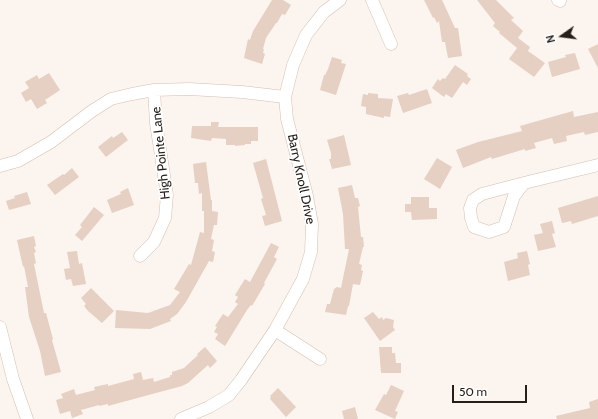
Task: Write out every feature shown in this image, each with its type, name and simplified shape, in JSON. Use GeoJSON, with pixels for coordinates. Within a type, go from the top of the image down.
{"type":"FeatureCollection","features":[{"type":"Feature","properties":{"kind":"street","name":"Barry Knoll Drive"},"geometry":{"type":"LineString","coordinates":[[181,419],[209,407],[229,395],[275,330],[304,279],[311,252],[312,224],[307,196],[287,119],[284,97],[292,65],[306,36],[324,12],[340,0]]}},
{"type":"Feature","properties":{"kind":"street"},"geometry":{"type":"LineString","coordinates":[[372,0],[391,44]]}},
{"type":"Feature","properties":{"kind":"street"},"geometry":{"type":"LineString","coordinates":[[0,166],[18,161],[51,142],[111,99],[154,90],[189,89],[242,92],[284,97]]}},
{"type":"Feature","properties":{"kind":"street","name":"High Pointe Lane"},"geometry":{"type":"LineString","coordinates":[[140,256],[154,242],[165,218],[167,203],[156,123],[154,90]]}},
{"type":"Feature","properties":{"kind":"street"},"geometry":{"type":"LineString","coordinates":[[524,183],[514,196],[504,227],[489,232],[474,227],[470,208],[473,200],[482,194],[524,183],[598,165]]}},
{"type":"Feature","properties":{"kind":"street"},"geometry":{"type":"LineString","coordinates":[[0,327],[12,379],[27,419]]}},
{"type":"Feature","properties":{"kind":"street"},"geometry":{"type":"LineString","coordinates":[[275,330],[308,353],[320,358]]}},
{"type":"Feature","properties":{"kind":"building"},"geometry":{"type":"Polygon","coordinates":[[[272,0],[283,0],[291,5],[285,15],[282,14],[266,38],[263,49],[263,53],[265,54],[262,64],[244,58],[248,39],[250,40],[253,31],[272,0]]]}},
{"type":"Feature","properties":{"kind":"building"},"geometry":{"type":"Polygon","coordinates":[[[424,0],[442,0],[455,28],[458,28],[462,56],[448,58],[445,42],[442,42],[439,21],[437,23],[434,17],[433,18],[424,0]]]}},
{"type":"Feature","properties":{"kind":"building"},"geometry":{"type":"Polygon","coordinates":[[[477,0],[496,0],[514,18],[511,20],[523,31],[518,38],[530,47],[528,51],[545,63],[534,77],[509,59],[517,48],[493,26],[495,23],[477,0]]]}},
{"type":"Feature","properties":{"kind":"building"},"geometry":{"type":"Polygon","coordinates":[[[598,44],[598,68],[588,49],[598,44]]]}},
{"type":"Feature","properties":{"kind":"building"},"geometry":{"type":"Polygon","coordinates":[[[575,53],[580,69],[552,77],[548,62],[566,57],[565,55],[575,53]]]}},
{"type":"Feature","properties":{"kind":"building"},"geometry":{"type":"Polygon","coordinates":[[[332,57],[342,60],[341,63],[346,64],[336,95],[320,90],[324,75],[328,69],[332,57]]]}},
{"type":"Feature","properties":{"kind":"building"},"geometry":{"type":"Polygon","coordinates":[[[455,65],[468,74],[467,76],[471,79],[467,85],[463,82],[452,98],[446,94],[444,97],[432,88],[438,79],[440,81],[443,78],[445,79],[455,65]]]}},
{"type":"Feature","properties":{"kind":"building"},"geometry":{"type":"Polygon","coordinates":[[[49,73],[60,90],[45,100],[47,103],[37,109],[31,99],[26,102],[21,93],[29,88],[25,82],[37,75],[39,79],[49,73]]]}},
{"type":"Feature","properties":{"kind":"building"},"geometry":{"type":"Polygon","coordinates":[[[427,89],[432,103],[403,113],[397,96],[408,93],[409,95],[427,89]]]}},
{"type":"Feature","properties":{"kind":"building"},"geometry":{"type":"Polygon","coordinates":[[[368,93],[378,94],[378,98],[393,99],[390,117],[384,116],[384,118],[366,114],[366,107],[361,106],[363,94],[368,95],[368,93]]]}},
{"type":"Feature","properties":{"kind":"building"},"geometry":{"type":"Polygon","coordinates":[[[573,111],[574,117],[598,112],[598,132],[585,135],[584,132],[566,136],[567,141],[554,144],[552,138],[534,143],[536,148],[525,151],[525,149],[492,159],[491,157],[463,168],[456,150],[478,142],[522,131],[520,126],[573,111]]]}},
{"type":"Feature","properties":{"kind":"building"},"geometry":{"type":"Polygon","coordinates":[[[211,122],[219,122],[218,127],[258,127],[258,141],[251,141],[251,144],[235,146],[226,145],[226,139],[212,138],[211,141],[191,138],[192,126],[211,126],[211,122]]]}},
{"type":"Feature","properties":{"kind":"building"},"geometry":{"type":"Polygon","coordinates":[[[122,132],[128,140],[106,157],[98,147],[112,136],[113,138],[122,132]]]}},
{"type":"Feature","properties":{"kind":"building"},"geometry":{"type":"Polygon","coordinates":[[[344,135],[351,165],[332,169],[329,159],[331,159],[331,153],[327,140],[344,135]]]}},
{"type":"Feature","properties":{"kind":"building"},"geometry":{"type":"Polygon","coordinates":[[[437,158],[452,167],[440,189],[424,179],[437,158]]]}},
{"type":"Feature","properties":{"kind":"building"},"geometry":{"type":"Polygon","coordinates":[[[266,159],[282,221],[265,226],[262,216],[266,215],[261,199],[263,198],[253,163],[266,159]]]}},
{"type":"Feature","properties":{"kind":"building"},"geometry":{"type":"Polygon","coordinates":[[[206,162],[212,200],[212,211],[218,212],[217,225],[214,225],[211,239],[214,240],[212,251],[215,252],[213,262],[209,261],[186,302],[177,314],[170,319],[171,321],[150,329],[115,328],[116,310],[148,313],[170,305],[180,292],[174,289],[189,264],[191,265],[200,232],[204,233],[204,211],[202,211],[202,193],[199,194],[198,183],[195,183],[193,164],[206,162]]]}},
{"type":"Feature","properties":{"kind":"building"},"geometry":{"type":"Polygon","coordinates":[[[72,168],[79,177],[55,195],[47,185],[63,174],[64,175],[72,168]]]}},
{"type":"Feature","properties":{"kind":"building"},"geometry":{"type":"Polygon","coordinates":[[[352,185],[355,198],[358,198],[360,206],[358,207],[361,237],[363,237],[364,247],[359,264],[362,265],[361,270],[363,271],[360,285],[353,284],[346,315],[325,312],[327,304],[330,304],[334,289],[337,287],[341,288],[349,249],[345,249],[343,214],[338,188],[352,185]]]}},
{"type":"Feature","properties":{"kind":"building"},"geometry":{"type":"Polygon","coordinates":[[[128,188],[134,205],[112,213],[107,200],[121,194],[120,192],[128,188]]]}},
{"type":"Feature","properties":{"kind":"building"},"geometry":{"type":"Polygon","coordinates":[[[27,192],[31,204],[9,210],[6,201],[15,198],[14,196],[27,192]]]}},
{"type":"Feature","properties":{"kind":"building"},"geometry":{"type":"Polygon","coordinates":[[[598,196],[598,216],[572,224],[571,221],[562,223],[558,208],[598,196]]]}},
{"type":"Feature","properties":{"kind":"building"},"geometry":{"type":"Polygon","coordinates":[[[411,197],[429,197],[429,208],[437,208],[437,219],[412,220],[411,212],[405,212],[405,204],[411,204],[411,197]]]}},
{"type":"Feature","properties":{"kind":"building"},"geometry":{"type":"Polygon","coordinates":[[[94,207],[104,215],[82,241],[75,235],[82,227],[80,225],[94,207]]]}},
{"type":"Feature","properties":{"kind":"building"},"geometry":{"type":"Polygon","coordinates":[[[552,221],[555,233],[552,234],[556,247],[538,251],[534,235],[543,233],[540,224],[552,221]]]}},
{"type":"Feature","properties":{"kind":"building"},"geometry":{"type":"Polygon","coordinates":[[[34,236],[36,246],[34,247],[36,252],[34,253],[36,263],[34,264],[44,313],[46,313],[61,372],[45,376],[40,351],[29,317],[25,287],[28,287],[17,240],[34,236]]]}},
{"type":"Feature","properties":{"kind":"building"},"geometry":{"type":"Polygon","coordinates":[[[271,243],[279,247],[274,257],[277,259],[252,306],[251,305],[247,310],[225,346],[215,339],[218,334],[214,332],[217,327],[215,326],[223,314],[228,317],[238,304],[235,302],[238,297],[235,295],[245,279],[250,282],[271,243]]]}},
{"type":"Feature","properties":{"kind":"building"},"geometry":{"type":"Polygon","coordinates":[[[77,251],[79,264],[82,263],[86,284],[73,286],[71,279],[66,280],[64,269],[70,268],[67,252],[77,251]]]}},
{"type":"Feature","properties":{"kind":"building"},"geometry":{"type":"Polygon","coordinates":[[[527,251],[530,264],[528,265],[530,275],[508,281],[504,262],[518,258],[517,253],[527,251]]]}},
{"type":"Feature","properties":{"kind":"building"},"geometry":{"type":"Polygon","coordinates":[[[91,288],[114,311],[102,323],[88,311],[84,306],[86,304],[81,298],[91,288]]]}},
{"type":"Feature","properties":{"kind":"building"},"geometry":{"type":"Polygon","coordinates":[[[373,312],[379,319],[382,317],[383,320],[386,318],[394,320],[393,327],[395,330],[380,341],[364,318],[373,312]]]}},
{"type":"Feature","properties":{"kind":"building"},"geometry":{"type":"Polygon","coordinates":[[[205,347],[217,361],[210,368],[208,365],[188,383],[182,386],[108,406],[108,404],[99,405],[81,410],[83,414],[72,418],[70,411],[60,414],[56,400],[63,398],[61,394],[74,389],[76,395],[95,390],[94,387],[108,384],[108,386],[134,379],[133,374],[141,372],[143,380],[153,378],[154,382],[170,377],[172,372],[184,368],[205,347]]]}},
{"type":"Feature","properties":{"kind":"building"},"geometry":{"type":"Polygon","coordinates":[[[379,347],[392,347],[392,353],[395,353],[396,363],[401,363],[401,373],[381,373],[379,347]]]}},
{"type":"Feature","properties":{"kind":"building"},"geometry":{"type":"Polygon","coordinates":[[[391,385],[404,391],[395,411],[398,412],[395,419],[375,410],[391,385]]]}},
{"type":"Feature","properties":{"kind":"building"},"geometry":{"type":"Polygon","coordinates":[[[278,388],[296,407],[286,417],[270,399],[270,396],[278,388]]]}},
{"type":"Feature","properties":{"kind":"building"},"geometry":{"type":"Polygon","coordinates":[[[598,399],[598,419],[557,419],[556,416],[590,408],[589,402],[598,399]]]}},
{"type":"Feature","properties":{"kind":"building"},"geometry":{"type":"Polygon","coordinates":[[[355,407],[358,419],[344,419],[342,411],[355,407]]]}}]}
